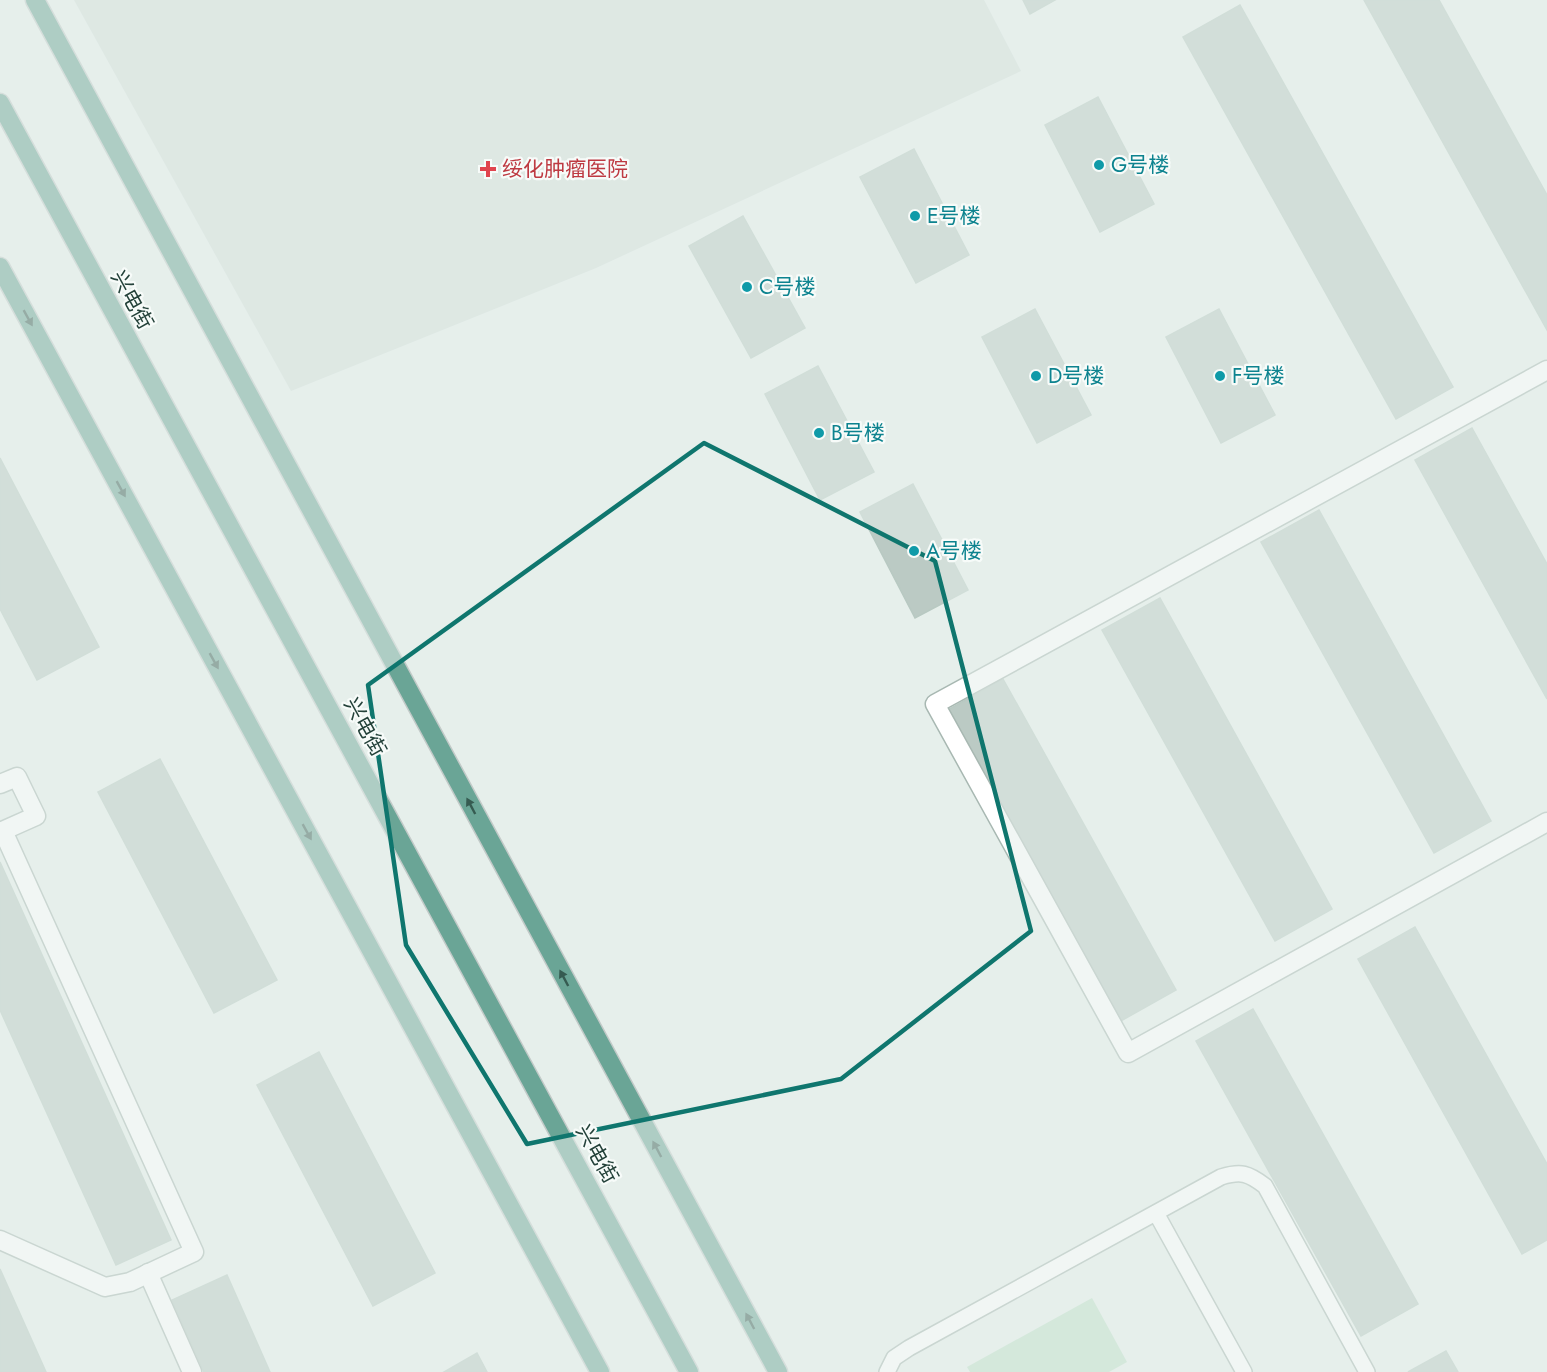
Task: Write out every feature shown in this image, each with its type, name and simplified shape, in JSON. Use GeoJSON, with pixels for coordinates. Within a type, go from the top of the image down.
{"type":"FeatureCollection","features":[{"type":"Feature","properties":{"kind":"main road"},"geometry":{"type":"LineString","coordinates":[[35,0],[778,1372]]}},
{"type":"Feature","properties":{"kind":"main road","name":"兴电街"},"geometry":{"type":"LineString","coordinates":[[0,103],[689,1372]]}},
{"type":"Feature","properties":{"kind":"main road"},"geometry":{"type":"LineString","coordinates":[[0,267],[600,1372]]}},
{"type":"Feature","properties":{"kind":"street"},"geometry":{"type":"LineString","coordinates":[[1547,370],[935,704],[1128,1053],[1547,822]]}},
{"type":"Feature","properties":{"kind":"street"},"geometry":{"type":"LineString","coordinates":[[0,784],[16,777],[36,816],[1,832],[194,1252],[130,1282],[105,1287],[0,1240]]}},
{"type":"Feature","properties":{"kind":"street"},"geometry":{"type":"LineString","coordinates":[[148,1273],[192,1372]]}},
{"type":"Feature","properties":{"kind":"lane"},"geometry":{"type":"LineString","coordinates":[[887,1372],[894,1358],[909,1348],[1221,1177],[1236,1173],[1253,1176],[1265,1186],[1367,1372]]}},
{"type":"Feature","properties":{"kind":"lane"},"geometry":{"type":"LineString","coordinates":[[1156,1213],[1244,1372]]}},
{"type":"Feature","properties":{"kind":"highlighted area"},"geometry":{"type":"Polygon","coordinates":[[[704,443],[935,561],[1031,931],[841,1079],[527,1144],[406,945],[368,685],[704,443]]]}},
{"type":"Feature","properties":{"kind":"shaded area","name":"绥化肿瘤医院"},"geometry":{"type":"Polygon","coordinates":[[[74,0],[984,0],[1021,71],[596,268],[291,391],[74,0]]]}},
{"type":"Feature","properties":{"kind":"green space"},"geometry":{"type":"Polygon","coordinates":[[[1092,1298],[1127,1362],[1109,1372],[970,1372],[967,1367],[1092,1298]]]}},
{"type":"Feature","properties":{"kind":"building"},"geometry":{"type":"Polygon","coordinates":[[[1023,0],[1055,0],[1030,14],[1023,0]]]}},
{"type":"Feature","properties":{"kind":"building"},"geometry":{"type":"Polygon","coordinates":[[[1364,0],[1439,0],[1547,195],[1547,330],[1364,0]]]}},
{"type":"Feature","properties":{"kind":"building"},"geometry":{"type":"Polygon","coordinates":[[[1240,5],[1453,387],[1396,419],[1183,37],[1240,5]]]}},
{"type":"Feature","properties":{"kind":"building","name":"G号楼"},"geometry":{"type":"Polygon","coordinates":[[[1098,97],[1154,204],[1100,232],[1045,125],[1098,97]]]}},
{"type":"Feature","properties":{"kind":"building","name":"E号楼"},"geometry":{"type":"Polygon","coordinates":[[[914,149],[969,255],[916,283],[860,177],[914,149]]]}},
{"type":"Feature","properties":{"kind":"building","name":"C号楼"},"geometry":{"type":"Polygon","coordinates":[[[743,216],[805,328],[751,358],[689,246],[743,216]]]}},
{"type":"Feature","properties":{"kind":"building","name":"D号楼"},"geometry":{"type":"Polygon","coordinates":[[[1035,309],[1091,415],[1037,443],[982,337],[1035,309]]]}},
{"type":"Feature","properties":{"kind":"building","name":"F号楼"},"geometry":{"type":"Polygon","coordinates":[[[1219,309],[1275,415],[1221,443],[1166,337],[1219,309]]]}},
{"type":"Feature","properties":{"kind":"building","name":"B号楼"},"geometry":{"type":"Polygon","coordinates":[[[818,366],[874,472],[820,500],[765,394],[818,366]]]}},
{"type":"Feature","properties":{"kind":"building"},"geometry":{"type":"Polygon","coordinates":[[[1472,428],[1547,564],[1547,699],[1415,460],[1472,428]]]}},
{"type":"Feature","properties":{"kind":"building"},"geometry":{"type":"Polygon","coordinates":[[[0,458],[99,647],[37,680],[0,609],[0,458]]]}},
{"type":"Feature","properties":{"kind":"building","name":"A号楼"},"geometry":{"type":"Polygon","coordinates":[[[913,484],[968,590],[915,618],[860,512],[913,484]]]}},
{"type":"Feature","properties":{"kind":"building"},"geometry":{"type":"Polygon","coordinates":[[[1319,510],[1491,821],[1434,853],[1261,542],[1319,510]]]}},
{"type":"Feature","properties":{"kind":"building"},"geometry":{"type":"Polygon","coordinates":[[[1160,598],[1332,909],[1275,941],[1102,630],[1160,598]]]}},
{"type":"Feature","properties":{"kind":"building"},"geometry":{"type":"Polygon","coordinates":[[[1003,679],[1176,990],[1119,1022],[946,711],[1003,679]]]}},
{"type":"Feature","properties":{"kind":"building"},"geometry":{"type":"Polygon","coordinates":[[[160,759],[277,980],[214,1013],[98,792],[160,759]]]}},
{"type":"Feature","properties":{"kind":"building"},"geometry":{"type":"Polygon","coordinates":[[[0,862],[171,1240],[116,1265],[0,1010],[0,862]]]}},
{"type":"Feature","properties":{"kind":"building"},"geometry":{"type":"Polygon","coordinates":[[[1415,927],[1547,1164],[1547,1240],[1522,1254],[1358,959],[1415,927]]]}},
{"type":"Feature","properties":{"kind":"building"},"geometry":{"type":"Polygon","coordinates":[[[1253,1009],[1418,1304],[1361,1336],[1196,1041],[1253,1009]]]}},
{"type":"Feature","properties":{"kind":"building"},"geometry":{"type":"Polygon","coordinates":[[[319,1052],[435,1273],[373,1306],[257,1085],[319,1052]]]}},
{"type":"Feature","properties":{"kind":"building"},"geometry":{"type":"Polygon","coordinates":[[[0,1269],[46,1372],[0,1372],[0,1269]]]}},
{"type":"Feature","properties":{"kind":"building"},"geometry":{"type":"Polygon","coordinates":[[[227,1275],[270,1372],[204,1372],[172,1300],[227,1275]]]}},
{"type":"Feature","properties":{"kind":"building"},"geometry":{"type":"Polygon","coordinates":[[[1446,1351],[1458,1372],[1408,1372],[1446,1351]]]}},
{"type":"Feature","properties":{"kind":"building"},"geometry":{"type":"Polygon","coordinates":[[[477,1353],[487,1372],[444,1372],[477,1353]]]}},
{"type":"Feature","properties":{"kind":"place","name":"G号楼"},"geometry":{"type":"Point","coordinates":[1099,165]}},
{"type":"Feature","properties":{"kind":"place","name":"绥化肿瘤医院"},"geometry":{"type":"Point","coordinates":[488,169]}},
{"type":"Feature","properties":{"kind":"place","name":"E号楼"},"geometry":{"type":"Point","coordinates":[915,216]}},
{"type":"Feature","properties":{"kind":"place","name":"C号楼"},"geometry":{"type":"Point","coordinates":[747,287]}},
{"type":"Feature","properties":{"kind":"place","name":"D号楼"},"geometry":{"type":"Point","coordinates":[1036,376]}},
{"type":"Feature","properties":{"kind":"place","name":"F号楼"},"geometry":{"type":"Point","coordinates":[1220,376]}},
{"type":"Feature","properties":{"kind":"place","name":"B号楼"},"geometry":{"type":"Point","coordinates":[819,433]}},
{"type":"Feature","properties":{"kind":"place","name":"A号楼"},"geometry":{"type":"Point","coordinates":[914,551]}}]}
